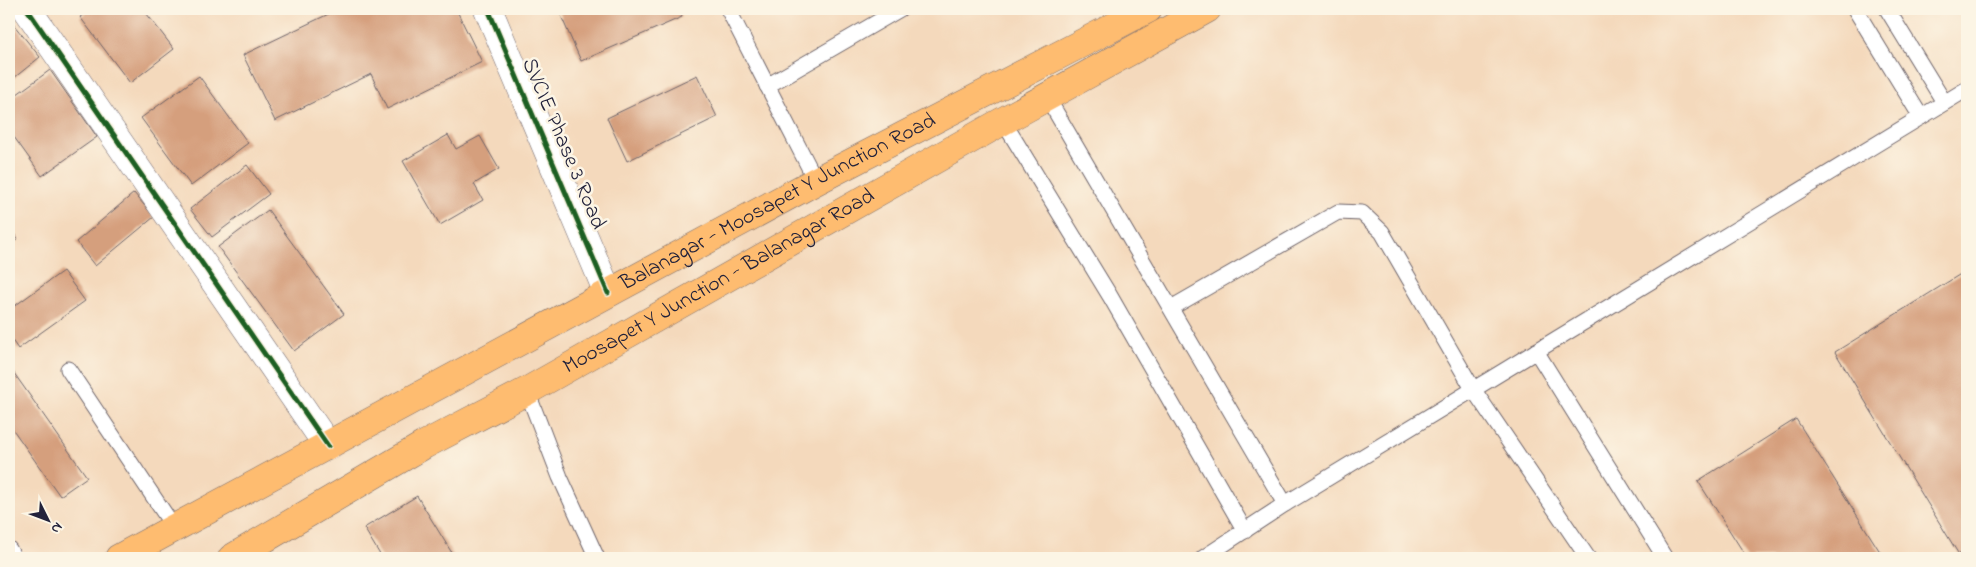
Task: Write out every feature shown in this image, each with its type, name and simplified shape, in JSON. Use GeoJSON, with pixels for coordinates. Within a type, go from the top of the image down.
{"type":"FeatureCollection","features":[{"type":"Feature","properties":{"kind":"main road","name":"Balanagar - Moosapet Y Junction Road"},"geometry":{"type":"LineString","coordinates":[[119,558],[816,181],[1148,9]]}},
{"type":"Feature","properties":{"kind":"main road","name":"Moosapet Y Junction - Balanagar Road"},"geometry":{"type":"LineString","coordinates":[[232,558],[424,446],[527,391],[1047,96],[1207,9]]}},
{"type":"Feature","properties":{"kind":"street"},"geometry":{"type":"LineString","coordinates":[[27,9],[328,446]]}},
{"type":"Feature","properties":{"kind":"street","name":"SVCIE Phase 3 Road"},"geometry":{"type":"LineString","coordinates":[[488,9],[608,293]]}},
{"type":"Feature","properties":{"kind":"lane"},"geometry":{"type":"LineString","coordinates":[[728,9],[816,181]]}},
{"type":"Feature","properties":{"kind":"lane"},"geometry":{"type":"LineString","coordinates":[[767,86],[900,9]]}},
{"type":"Feature","properties":{"kind":"lane"},"geometry":{"type":"LineString","coordinates":[[1855,9],[1921,117]]}},
{"type":"Feature","properties":{"kind":"lane"},"geometry":{"type":"LineString","coordinates":[[1887,9],[1944,102]]}},
{"type":"Feature","properties":{"kind":"lane"},"geometry":{"type":"LineString","coordinates":[[1203,558],[1285,504],[1967,89]]}},
{"type":"Feature","properties":{"kind":"lane"},"geometry":{"type":"LineString","coordinates":[[1047,96],[1285,504]]}},
{"type":"Feature","properties":{"kind":"lane"},"geometry":{"type":"LineString","coordinates":[[1003,122],[1110,296],[1245,531]]}},
{"type":"Feature","properties":{"kind":"lane"},"geometry":{"type":"LineString","coordinates":[[1171,308],[1338,212],[1362,213],[1382,232],[1474,389],[1588,558]]}},
{"type":"Feature","properties":{"kind":"lane"},"geometry":{"type":"LineString","coordinates":[[1536,351],[1666,558]]}},
{"type":"Feature","properties":{"kind":"lane"},"geometry":{"type":"LineString","coordinates":[[68,369],[175,529]]}},
{"type":"Feature","properties":{"kind":"lane"},"geometry":{"type":"LineString","coordinates":[[527,391],[560,477],[597,558]]}},
{"type":"Feature","properties":{"kind":"lane"},"geometry":{"type":"LineString","coordinates":[[9,549],[14,558]]}},
{"type":"Feature","properties":{"kind":"building"},"geometry":{"type":"Polygon","coordinates":[[[91,9],[143,9],[174,49],[130,83],[80,17],[91,9]]]}},
{"type":"Feature","properties":{"kind":"building"},"geometry":{"type":"Polygon","coordinates":[[[339,9],[456,9],[482,62],[387,109],[371,74],[275,121],[243,55],[339,9]]]}},
{"type":"Feature","properties":{"kind":"building"},"geometry":{"type":"Polygon","coordinates":[[[558,9],[679,9],[682,17],[581,61],[558,9]]]}},
{"type":"Feature","properties":{"kind":"building"},"geometry":{"type":"Polygon","coordinates":[[[9,19],[40,57],[9,82],[9,19]]]}},
{"type":"Feature","properties":{"kind":"building"},"geometry":{"type":"Polygon","coordinates":[[[50,70],[97,137],[42,176],[9,130],[9,100],[50,70]]]}},
{"type":"Feature","properties":{"kind":"building"},"geometry":{"type":"Polygon","coordinates":[[[697,75],[717,117],[627,161],[607,118],[697,75]]]}},
{"type":"Feature","properties":{"kind":"building"},"geometry":{"type":"Polygon","coordinates":[[[199,76],[248,143],[191,186],[141,118],[199,76]]]}},
{"type":"Feature","properties":{"kind":"building"},"geometry":{"type":"Polygon","coordinates":[[[448,135],[456,149],[480,136],[499,169],[474,184],[483,200],[440,225],[403,161],[448,135]]]}},
{"type":"Feature","properties":{"kind":"building"},"geometry":{"type":"Polygon","coordinates":[[[247,165],[269,194],[212,237],[190,209],[247,165]]]}},
{"type":"Feature","properties":{"kind":"building"},"geometry":{"type":"Polygon","coordinates":[[[134,193],[154,217],[95,266],[76,242],[134,193]]]}},
{"type":"Feature","properties":{"kind":"building"},"geometry":{"type":"Polygon","coordinates":[[[268,210],[344,314],[294,351],[218,247],[268,210]]]}},
{"type":"Feature","properties":{"kind":"building"},"geometry":{"type":"Polygon","coordinates":[[[9,228],[18,239],[9,246],[9,228]]]}},
{"type":"Feature","properties":{"kind":"building"},"geometry":{"type":"Polygon","coordinates":[[[1967,270],[1967,558],[1961,558],[1835,352],[1967,270]]]}},
{"type":"Feature","properties":{"kind":"building"},"geometry":{"type":"Polygon","coordinates":[[[63,271],[85,301],[18,349],[9,336],[9,310],[63,271]]]}},
{"type":"Feature","properties":{"kind":"building"},"geometry":{"type":"Polygon","coordinates":[[[9,366],[87,477],[60,496],[9,424],[9,366]]]}},
{"type":"Feature","properties":{"kind":"building"},"geometry":{"type":"Polygon","coordinates":[[[1796,419],[1884,558],[1747,558],[1698,481],[1796,419]]]}},
{"type":"Feature","properties":{"kind":"building"},"geometry":{"type":"Polygon","coordinates":[[[417,496],[455,558],[382,558],[364,528],[417,496]]]}},
{"type":"Feature","properties":{"kind":"cycle path"},"geometry":{"type":"LineString","coordinates":[[27,9],[328,446]]}},
{"type":"Feature","properties":{"kind":"cycle path"},"geometry":{"type":"LineString","coordinates":[[488,9],[608,293]]}}]}
